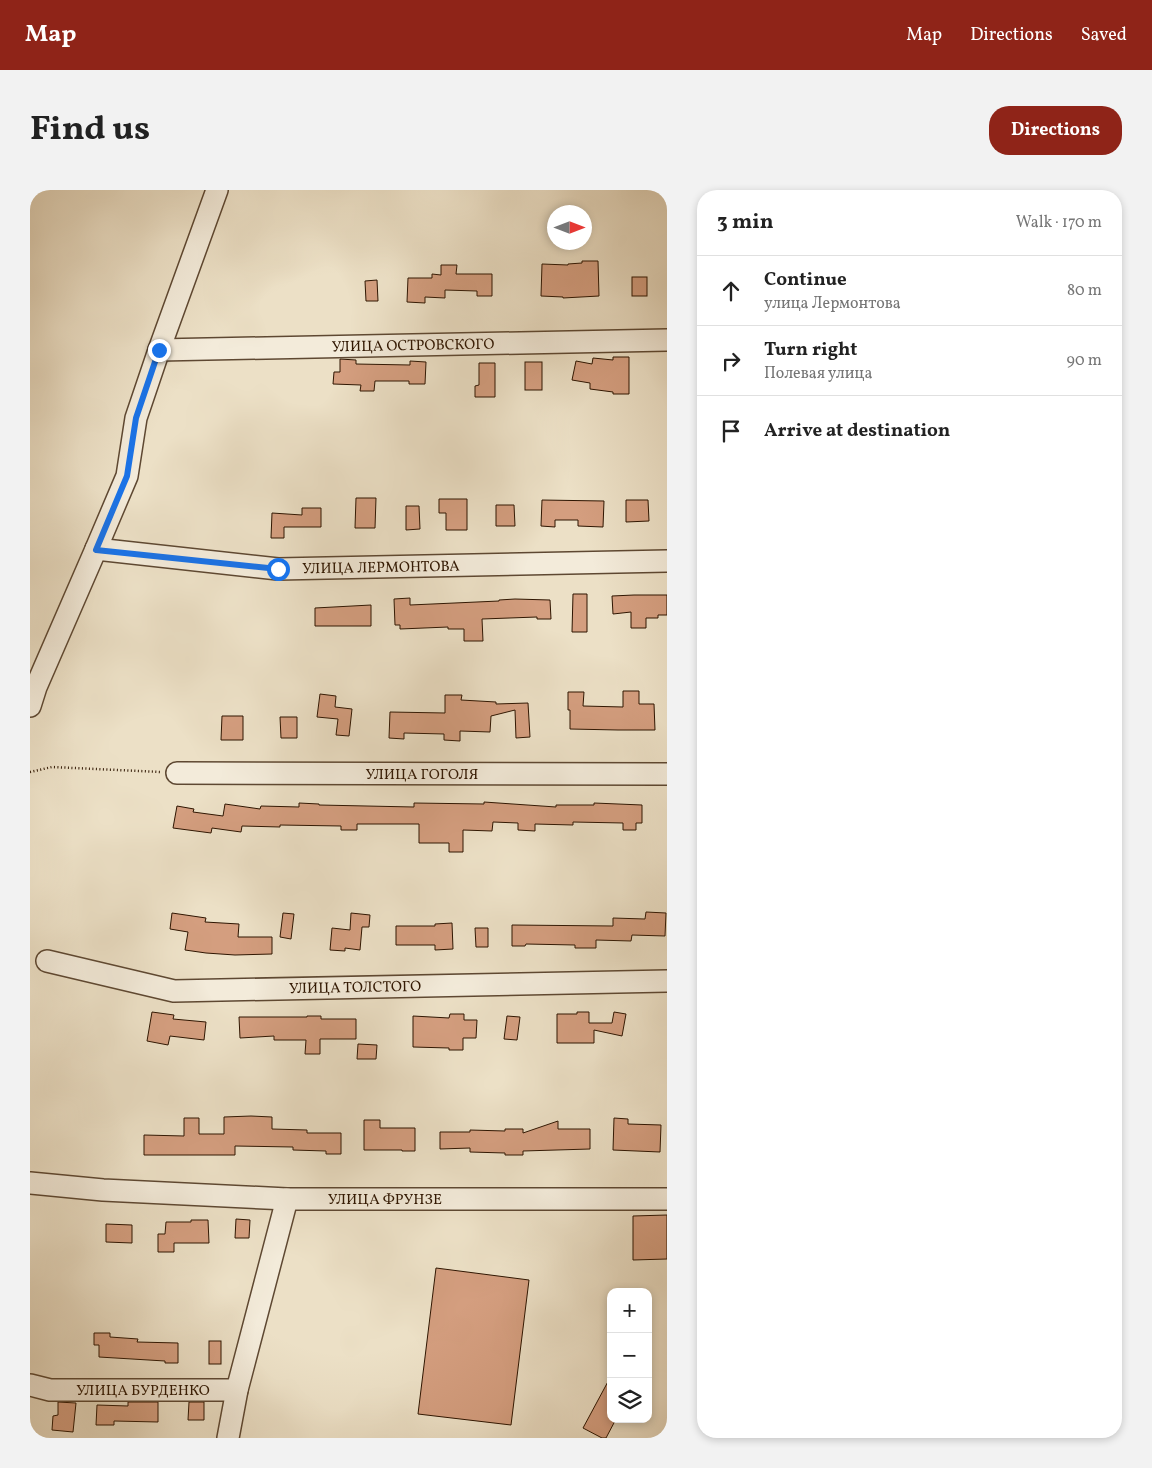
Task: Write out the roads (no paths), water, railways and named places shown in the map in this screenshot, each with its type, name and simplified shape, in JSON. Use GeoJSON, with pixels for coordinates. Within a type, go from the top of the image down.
{"type":"FeatureCollection","features":[{"type":"Feature","properties":{"kind":"street"},"geometry":{"type":"LineString","coordinates":[[30,706],[36,687],[127,476],[136,418],[217,190]]}},
{"type":"Feature","properties":{"kind":"street","name":"УЛИЦА ОСТРОВСКОГО"},"geometry":{"type":"LineString","coordinates":[[159,350],[667,340]]}},
{"type":"Feature","properties":{"kind":"street","name":"УЛИЦА ЛЕРМОНТОВА"},"geometry":{"type":"LineString","coordinates":[[96,550],[278,569],[667,562]]}},
{"type":"Feature","properties":{"kind":"street","name":"УЛИЦА ГОГОЛЯ"},"geometry":{"type":"LineString","coordinates":[[177,773],[667,774]]}},
{"type":"Feature","properties":{"kind":"street","name":"УЛИЦА ТОЛСТОГО"},"geometry":{"type":"LineString","coordinates":[[47,961],[174,991],[667,980]]}},
{"type":"Feature","properties":{"kind":"street","name":"УЛИЦА ФРУНЗЕ"},"geometry":{"type":"LineString","coordinates":[[30,1183],[104,1190],[287,1200],[667,1199]]}},
{"type":"Feature","properties":{"kind":"street"},"geometry":{"type":"LineString","coordinates":[[228,1438],[237,1390],[287,1200]]}},
{"type":"Feature","properties":{"kind":"street","name":"УЛИЦА БУРДЕНКО"},"geometry":{"type":"LineString","coordinates":[[40,1387],[237,1390]]}}]}
